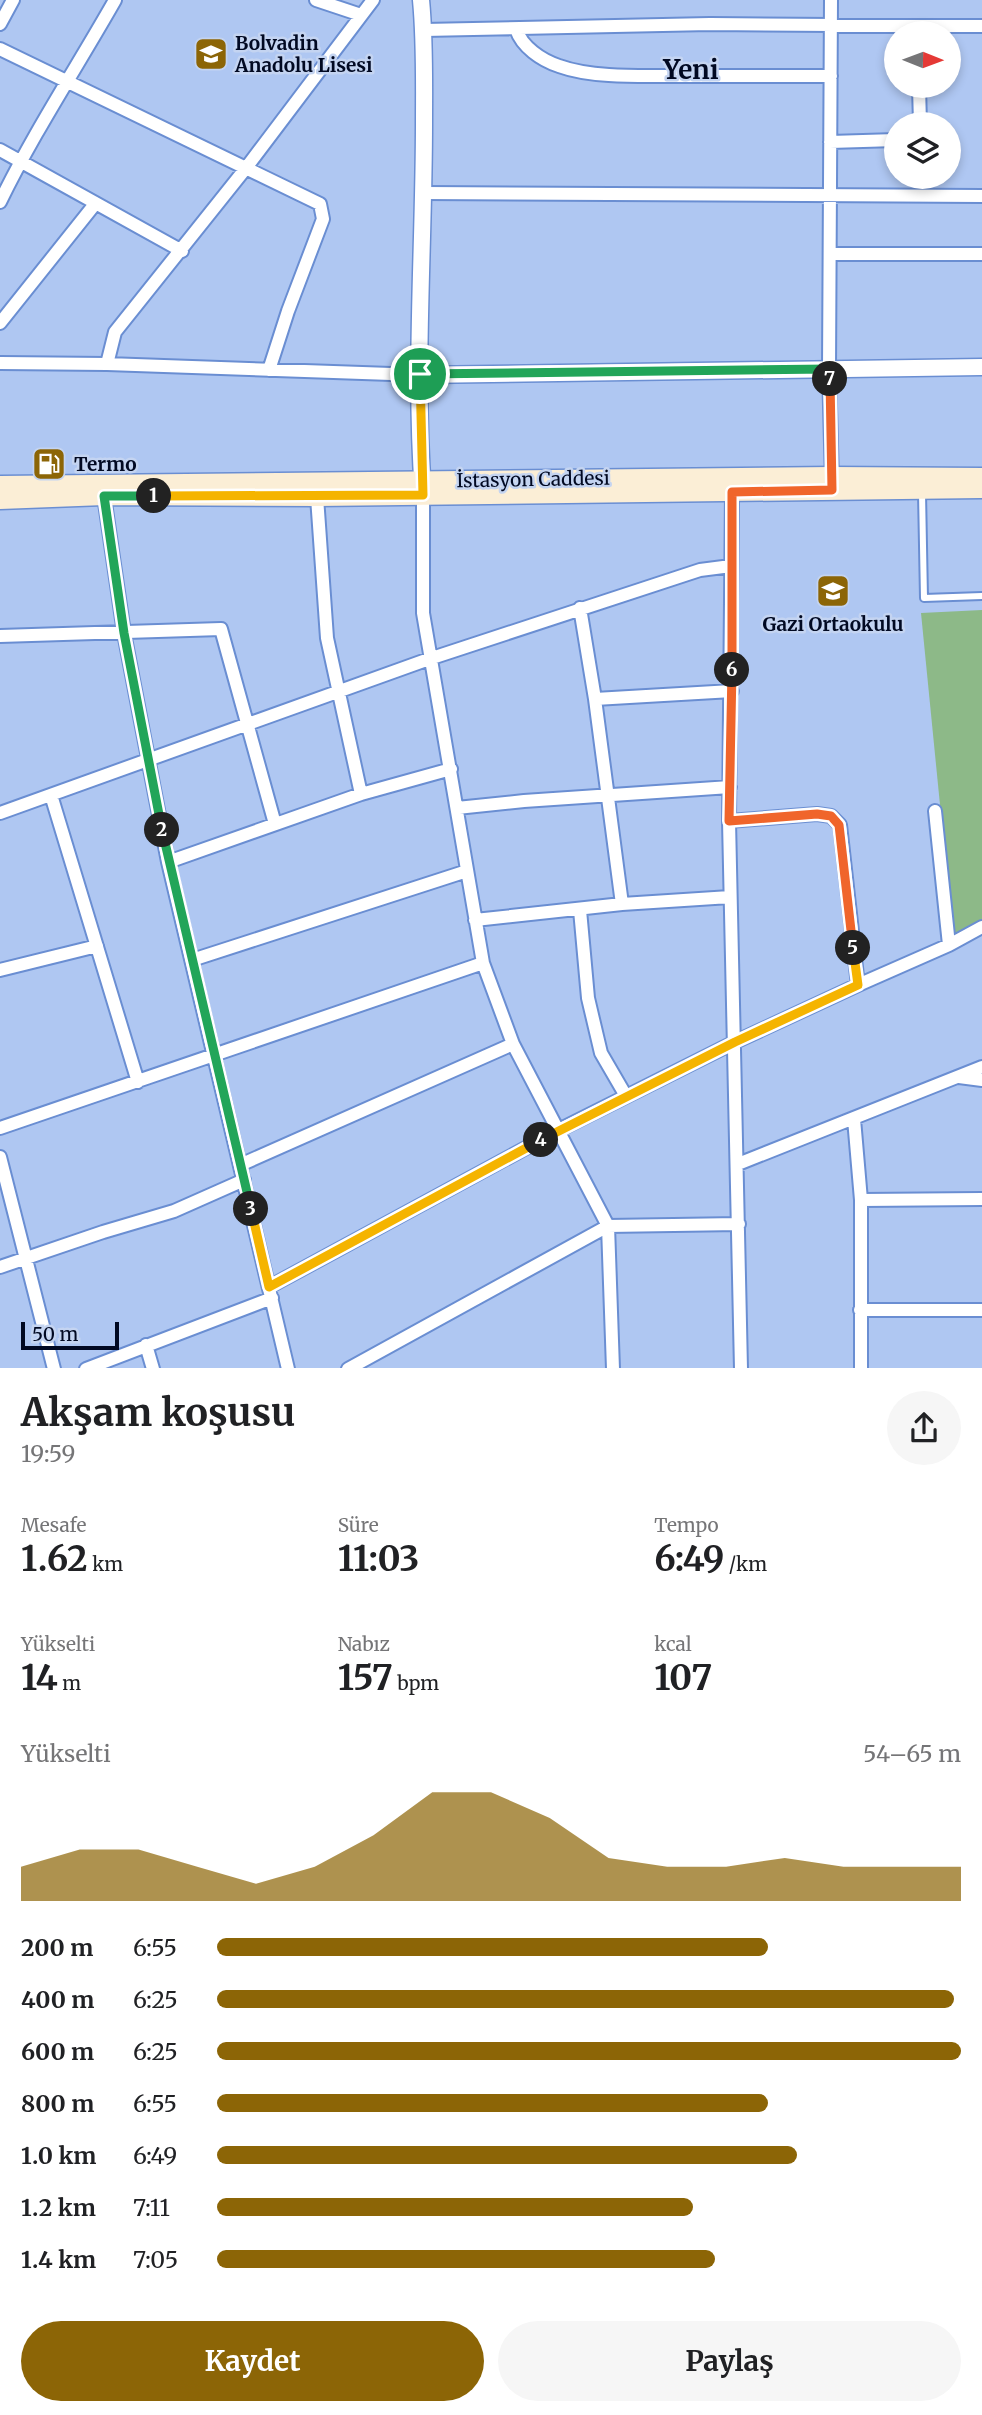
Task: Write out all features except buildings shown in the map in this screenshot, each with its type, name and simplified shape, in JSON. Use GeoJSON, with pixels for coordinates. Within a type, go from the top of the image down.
{"type":"FeatureCollection","features":[{"type":"Feature","properties":{"kind":"main road","name":"İstasyon Caddesi"},"geometry":{"type":"LineString","coordinates":[[0,485],[423,488],[832,483],[982,477]]}},
{"type":"Feature","properties":{"kind":"main road"},"geometry":{"type":"LineString","coordinates":[[0,500],[104,496],[317,497],[423,488],[732,492],[832,483],[922,489],[982,489]]}},
{"type":"Feature","properties":{"kind":"street"},"geometry":{"type":"LineString","coordinates":[[0,23],[13,0]]}},
{"type":"Feature","properties":{"kind":"street"},"geometry":{"type":"LineString","coordinates":[[0,202],[20,161],[115,0]]}},
{"type":"Feature","properties":{"kind":"street"},"geometry":{"type":"LineString","coordinates":[[316,0],[361,15]]}},
{"type":"Feature","properties":{"kind":"street"},"geometry":{"type":"LineString","coordinates":[[107,364],[115,332],[182,251],[373,0]]}},
{"type":"Feature","properties":{"kind":"street"},"geometry":{"type":"LineString","coordinates":[[421,0],[424,30],[424,193],[420,374],[423,613],[429,659],[451,769],[483,963],[513,1044],[608,1226],[611,1368]]}},
{"type":"Feature","properties":{"kind":"street"},"geometry":{"type":"LineString","coordinates":[[831,0],[829,369],[832,483]]}},
{"type":"Feature","properties":{"kind":"street"},"geometry":{"type":"LineString","coordinates":[[424,30],[709,24],[884,28]]}},
{"type":"Feature","properties":{"kind":"street"},"geometry":{"type":"LineString","coordinates":[[961,27],[982,26]]}},
{"type":"Feature","properties":{"kind":"street"},"geometry":{"type":"LineString","coordinates":[[516,29],[520,40],[531,51],[558,66],[583,72],[640,76],[831,76]]}},
{"type":"Feature","properties":{"kind":"street"},"geometry":{"type":"LineString","coordinates":[[0,49],[320,204],[323,219],[269,370]]}},
{"type":"Feature","properties":{"kind":"street"},"geometry":{"type":"LineString","coordinates":[[831,142],[884,140]]}},
{"type":"Feature","properties":{"kind":"street"},"geometry":{"type":"LineString","coordinates":[[0,150],[182,251]]}},
{"type":"Feature","properties":{"kind":"street"},"geometry":{"type":"LineString","coordinates":[[424,193],[982,196]]}},
{"type":"Feature","properties":{"kind":"street"},"geometry":{"type":"LineString","coordinates":[[0,323],[96,204]]}},
{"type":"Feature","properties":{"kind":"street"},"geometry":{"type":"LineString","coordinates":[[831,254],[982,254]]}},
{"type":"Feature","properties":{"kind":"street"},"geometry":{"type":"LineString","coordinates":[[0,363],[420,374],[982,367]]}},
{"type":"Feature","properties":{"kind":"street"},"geometry":{"type":"LineString","coordinates":[[732,492],[729,821],[741,1368]]}},
{"type":"Feature","properties":{"kind":"street"},"geometry":{"type":"LineString","coordinates":[[104,496],[124,633],[168,862],[288,1368]]}},
{"type":"Feature","properties":{"kind":"street"},"geometry":{"type":"LineString","coordinates":[[317,497],[327,638],[361,794]]}},
{"type":"Feature","properties":{"kind":"street"},"geometry":{"type":"LineString","coordinates":[[0,813],[429,659],[700,570],[731,566]]}},
{"type":"Feature","properties":{"kind":"street"},"geometry":{"type":"LineString","coordinates":[[580,608],[622,904]]}},
{"type":"Feature","properties":{"kind":"street"},"geometry":{"type":"LineString","coordinates":[[0,636],[221,629],[275,824]]}},
{"type":"Feature","properties":{"kind":"street"},"geometry":{"type":"LineString","coordinates":[[595,699],[732,691]]}},
{"type":"Feature","properties":{"kind":"street"},"geometry":{"type":"LineString","coordinates":[[168,862],[361,794],[451,769]]}},
{"type":"Feature","properties":{"kind":"street"},"geometry":{"type":"LineString","coordinates":[[457,808],[730,787]]}},
{"type":"Feature","properties":{"kind":"street"},"geometry":{"type":"LineString","coordinates":[[51,795],[138,1082]]}},
{"type":"Feature","properties":{"kind":"street"},"geometry":{"type":"LineString","coordinates":[[935,811],[949,945]]}},
{"type":"Feature","properties":{"kind":"street"},"geometry":{"type":"LineString","coordinates":[[729,821],[817,814],[831,816],[839,825],[858,985]]}},
{"type":"Feature","properties":{"kind":"street"},"geometry":{"type":"LineString","coordinates":[[192,960],[467,871]]}},
{"type":"Feature","properties":{"kind":"street"},"geometry":{"type":"LineString","coordinates":[[475,920],[622,904],[730,897]]}},
{"type":"Feature","properties":{"kind":"street"},"geometry":{"type":"LineString","coordinates":[[580,910],[588,998],[601,1053],[626,1096]]}},
{"type":"Feature","properties":{"kind":"street"},"geometry":{"type":"LineString","coordinates":[[86,1368],[270,1292],[559,1130],[735,1042],[949,945],[982,927]]}},
{"type":"Feature","properties":{"kind":"street"},"geometry":{"type":"LineString","coordinates":[[0,970],[97,946]]}},
{"type":"Feature","properties":{"kind":"street"},"geometry":{"type":"LineString","coordinates":[[0,1129],[483,963]]}},
{"type":"Feature","properties":{"kind":"street"},"geometry":{"type":"LineString","coordinates":[[240,1165],[513,1044]]}},
{"type":"Feature","properties":{"kind":"street"},"geometry":{"type":"LineString","coordinates":[[738,1164],[982,1067]]}},
{"type":"Feature","properties":{"kind":"street"},"geometry":{"type":"LineString","coordinates":[[959,1077],[982,1080]]}},
{"type":"Feature","properties":{"kind":"street"},"geometry":{"type":"LineString","coordinates":[[855,1119],[861,1200],[861,1368]]}},
{"type":"Feature","properties":{"kind":"street"},"geometry":{"type":"LineString","coordinates":[[0,1157],[54,1368]]}},
{"type":"Feature","properties":{"kind":"street"},"geometry":{"type":"LineString","coordinates":[[0,1268],[174,1211],[244,1180]]}},
{"type":"Feature","properties":{"kind":"street"},"geometry":{"type":"LineString","coordinates":[[861,1200],[982,1199]]}},
{"type":"Feature","properties":{"kind":"street"},"geometry":{"type":"LineString","coordinates":[[348,1368],[608,1226],[739,1224]]}},
{"type":"Feature","properties":{"kind":"street"},"geometry":{"type":"LineString","coordinates":[[860,1310],[982,1310]]}},
{"type":"Feature","properties":{"kind":"street"},"geometry":{"type":"LineString","coordinates":[[146,1345],[153,1368]]}},
{"type":"Feature","properties":{"kind":"lane"},"geometry":{"type":"LineString","coordinates":[[922,489],[924,598],[982,596]]}},
{"type":"Feature","properties":{"kind":"green space"},"geometry":{"type":"Polygon","coordinates":[[[982,610],[982,920],[953,936],[921,613],[982,610]]]}},
{"type":"Feature","properties":{"kind":"place","name":"Bolvadin Anadolu Lisesi"},"geometry":{"type":"Point","coordinates":[211,54]}},
{"type":"Feature","properties":{"kind":"place","name":"Termo"},"geometry":{"type":"Point","coordinates":[49,464]}},
{"type":"Feature","properties":{"kind":"place","name":"Gazi Ortaokulu"},"geometry":{"type":"Point","coordinates":[833,591]}},
{"type":"Feature","properties":{"kind":"district","name":"Yeni"},"geometry":{"type":"Point","coordinates":[691,70]}},
{"type":"Feature","properties":{"kind":"route"},"geometry":{"type":"LineString","coordinates":[[829,369],[832,490],[732,492],[729,821],[817,814],[831,816],[839,825],[858,985],[735,1042],[559,1130],[269,1287],[168,862],[124,633],[104,496],[423,495],[420,374],[829,369]]}}]}
